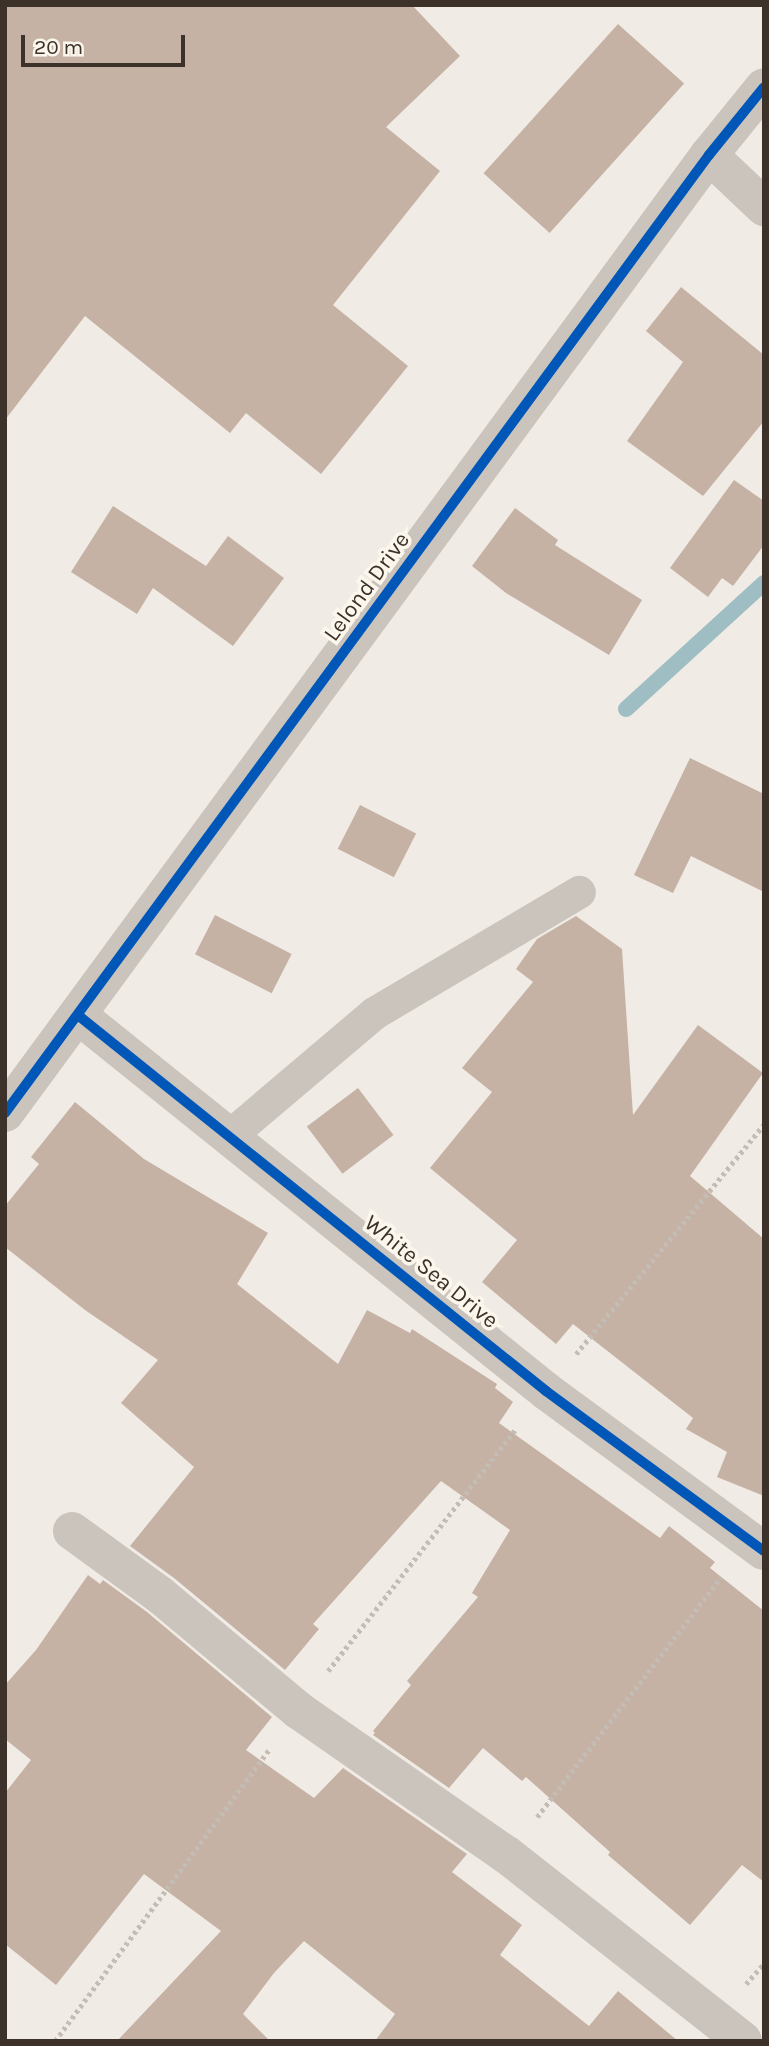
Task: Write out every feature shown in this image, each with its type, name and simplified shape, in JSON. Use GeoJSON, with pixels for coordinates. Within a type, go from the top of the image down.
{"type":"FeatureCollection","features":[{"type":"Feature","properties":{"kind":"street","name":"Lelond Drive"},"geometry":{"type":"LineString","coordinates":[[5,1113],[79,1016],[709,156],[764,87]]}},
{"type":"Feature","properties":{"kind":"street"},"geometry":{"type":"LineString","coordinates":[[709,156],[764,207]]}},
{"type":"Feature","properties":{"kind":"street","name":"White Sea Drive"},"geometry":{"type":"LineString","coordinates":[[79,1016],[545,1391],[756,1546]]}},
{"type":"Feature","properties":{"kind":"street"},"geometry":{"type":"LineString","coordinates":[[72,1531],[160,1595],[298,1710],[507,1855],[743,2041]]}},
{"type":"Feature","properties":{"kind":"lane"},"geometry":{"type":"LineString","coordinates":[[229,1136],[374,1013],[579,892]]}},
{"type":"Feature","properties":{"kind":"path"},"geometry":{"type":"LineString","coordinates":[[55,2041],[298,1710],[545,1391],[764,1124]]}},
{"type":"Feature","properties":{"kind":"path"},"geometry":{"type":"LineString","coordinates":[[507,1855],[756,1546]]}},
{"type":"Feature","properties":{"kind":"building"},"geometry":{"type":"Polygon","coordinates":[[[5,5],[412,5],[460,56],[386,127],[440,171],[333,305],[408,366],[321,474],[246,413],[230,433],[85,316],[5,420],[5,5]]]}},
{"type":"Feature","properties":{"kind":"building"},"geometry":{"type":"Polygon","coordinates":[[[618,24],[684,84],[550,233],[484,173],[618,24]]]}},
{"type":"Feature","properties":{"kind":"building"},"geometry":{"type":"Polygon","coordinates":[[[681,287],[764,355],[764,421],[703,496],[627,441],[683,362],[646,331],[681,287]]]}},
{"type":"Feature","properties":{"kind":"building"},"geometry":{"type":"Polygon","coordinates":[[[734,480],[764,501],[764,545],[733,586],[722,578],[708,597],[670,568],[734,480]]]}},
{"type":"Feature","properties":{"kind":"building"},"geometry":{"type":"Polygon","coordinates":[[[113,506],[206,566],[228,536],[284,578],[233,646],[153,588],[137,614],[71,572],[113,506]]]}},
{"type":"Feature","properties":{"kind":"building"},"geometry":{"type":"Polygon","coordinates":[[[515,508],[558,540],[555,545],[642,600],[609,655],[506,593],[472,566],[515,508]]]}},
{"type":"Feature","properties":{"kind":"building"},"geometry":{"type":"Polygon","coordinates":[[[690,758],[764,794],[764,892],[691,856],[673,893],[634,875],[690,758]]]}},
{"type":"Feature","properties":{"kind":"building"},"geometry":{"type":"Polygon","coordinates":[[[360,805],[416,834],[394,877],[338,849],[360,805]]]}},
{"type":"Feature","properties":{"kind":"building"},"geometry":{"type":"Polygon","coordinates":[[[215,915],[292,954],[272,993],[195,954],[215,915]]]}},
{"type":"Feature","properties":{"kind":"building"},"geometry":{"type":"Polygon","coordinates":[[[576,916],[622,949],[633,1115],[698,1025],[763,1073],[690,1176],[764,1239],[764,1496],[717,1477],[727,1452],[686,1429],[693,1418],[573,1324],[556,1344],[482,1282],[517,1240],[430,1168],[492,1092],[462,1068],[533,982],[516,969],[537,939],[576,916]]]}},
{"type":"Feature","properties":{"kind":"building"},"geometry":{"type":"Polygon","coordinates":[[[358,1088],[394,1135],[342,1174],[307,1127],[358,1088]]]}},
{"type":"Feature","properties":{"kind":"building"},"geometry":{"type":"Polygon","coordinates":[[[75,1102],[144,1159],[268,1233],[237,1284],[338,1364],[367,1310],[410,1333],[412,1329],[497,1384],[495,1388],[513,1402],[499,1423],[660,1538],[669,1526],[715,1562],[710,1568],[764,1611],[764,1882],[742,1865],[690,1925],[608,1855],[610,1852],[526,1777],[522,1781],[483,1748],[449,1788],[373,1735],[373,1731],[411,1685],[407,1681],[478,1597],[472,1593],[510,1530],[441,1481],[313,1624],[319,1629],[285,1670],[174,1578],[130,1546],[194,1467],[121,1403],[158,1360],[85,1310],[5,1247],[5,1206],[39,1164],[31,1157],[75,1102]]]}},
{"type":"Feature","properties":{"kind":"building"},"geometry":{"type":"Polygon","coordinates":[[[88,1575],[100,1584],[103,1580],[147,1612],[272,1717],[246,1750],[314,1798],[343,1768],[467,1854],[452,1872],[522,1925],[500,1955],[589,2026],[618,1991],[678,2041],[375,2041],[395,2014],[304,1941],[274,1973],[243,2014],[270,2041],[117,2041],[221,1931],[144,1874],[56,1985],[5,1944],[5,1793],[31,1760],[5,1739],[5,1685],[36,1650],[88,1575]]]}},
{"type":"Feature","properties":{"kind":"waterway"},"geometry":{"type":"LineString","coordinates":[[626,709],[764,583]]}},
{"type":"Feature","properties":{"kind":"cycle path"},"geometry":{"type":"LineString","coordinates":[[5,1113],[709,155],[764,87]]}},
{"type":"Feature","properties":{"kind":"cycle path"},"geometry":{"type":"LineString","coordinates":[[79,1016],[546,1391],[764,1551]]}}]}
